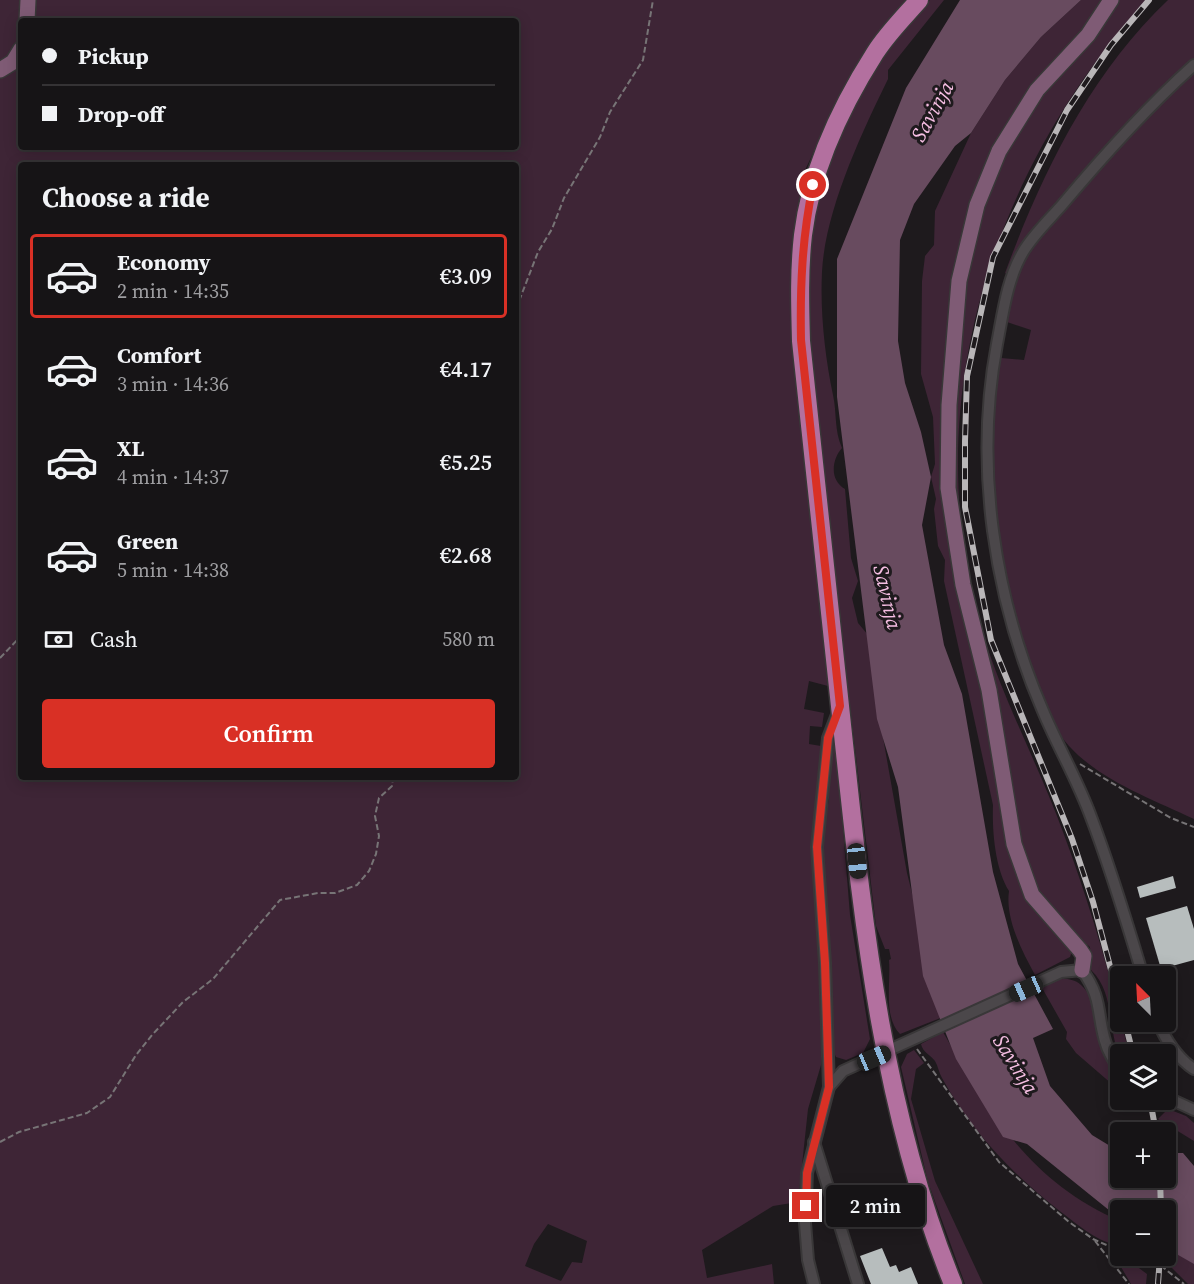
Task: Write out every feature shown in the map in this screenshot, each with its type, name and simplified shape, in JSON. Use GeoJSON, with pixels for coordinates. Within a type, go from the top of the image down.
{"type":"FeatureCollection","features":[{"type":"Feature","properties":{"kind":"main road"},"geometry":{"type":"LineString","coordinates":[[919,0],[876,51],[835,122],[813,185],[803,234],[800,286],[801,340],[862,906],[885,1053],[917,1184],[953,1284]]}},
{"type":"Feature","properties":{"kind":"street"},"geometry":{"type":"LineString","coordinates":[[27,18],[28,0]]}},
{"type":"Feature","properties":{"kind":"street"},"geometry":{"type":"LineString","coordinates":[[1110,1052],[1092,984],[1082,970],[1084,956],[1032,895],[1014,844],[989,690],[963,585],[948,488],[949,405],[959,280],[977,205],[999,151],[1038,90],[1088,35],[1111,0]]}},
{"type":"Feature","properties":{"kind":"street"},"geometry":{"type":"LineString","coordinates":[[0,70],[13,62],[18,54]]}},
{"type":"Feature","properties":{"kind":"street"},"geometry":{"type":"LineString","coordinates":[[1140,966],[1091,816],[1042,711],[1026,667],[997,566],[988,478],[993,366],[1008,287],[1023,251],[1103,156],[1156,99],[1194,65]]}},
{"type":"Feature","properties":{"kind":"street"},"geometry":{"type":"LineString","coordinates":[[814,1284],[808,1260],[805,1223],[807,1173],[829,1087],[825,963],[817,847],[828,738],[840,706]]}},
{"type":"Feature","properties":{"kind":"street"},"geometry":{"type":"LineString","coordinates":[[829,1087],[843,1071],[1061,972],[1082,970]]}},
{"type":"Feature","properties":{"kind":"street"},"geometry":{"type":"LineString","coordinates":[[1162,1032],[1187,1065],[1194,1069]]}},
{"type":"Feature","properties":{"kind":"street"},"geometry":{"type":"LineString","coordinates":[[1176,1102],[1194,1110]]}},
{"type":"Feature","properties":{"kind":"street"},"geometry":{"type":"LineString","coordinates":[[814,1142],[858,1284]]}},
{"type":"Feature","properties":{"kind":"path"},"geometry":{"type":"LineString","coordinates":[[519,301],[538,252],[552,229],[564,198],[600,137],[610,112],[643,60],[653,0]]}},
{"type":"Feature","properties":{"kind":"path"},"geometry":{"type":"LineString","coordinates":[[0,658],[18,639]]}},
{"type":"Feature","properties":{"kind":"path"},"geometry":{"type":"LineString","coordinates":[[1068,764],[1081,764],[1133,797],[1171,818],[1194,827]]}},
{"type":"Feature","properties":{"kind":"path"},"geometry":{"type":"LineString","coordinates":[[0,1142],[19,1132],[87,1113],[110,1097],[136,1055],[152,1035],[183,1002],[213,979],[280,900],[335,892],[357,885],[369,871],[376,854],[379,836],[375,816],[379,798],[392,786],[393,780]]}},
{"type":"Feature","properties":{"kind":"path"},"geometry":{"type":"LineString","coordinates":[[912,1041],[999,1162],[1069,1222],[1094,1239],[1110,1246]]}},
{"type":"Feature","properties":{"kind":"path"},"geometry":{"type":"LineString","coordinates":[[1094,1239],[1129,1284]]}},
{"type":"Feature","properties":{"kind":"path"},"geometry":{"type":"LineString","coordinates":[[1161,1266],[1184,1284]]}},
{"type":"Feature","properties":{"kind":"shaded area"},"geometry":{"type":"Polygon","coordinates":[[[0,0],[24,0],[22,18],[18,18],[17,44],[8,58],[0,64],[0,0]]]}},
{"type":"Feature","properties":{"kind":"shaded area"},"geometry":{"type":"Polygon","coordinates":[[[33,0],[907,0],[852,73],[805,170],[792,242],[790,286],[792,330],[828,686],[809,681],[804,709],[824,713],[822,727],[810,726],[809,744],[821,746],[813,860],[822,1012],[821,1065],[808,1109],[798,1202],[773,1206],[702,1250],[707,1278],[772,1264],[774,1284],[0,1284],[0,76],[18,67],[18,150],[519,150],[519,18],[34,18],[33,0]],[[548,1224],[534,1244],[525,1266],[561,1281],[572,1262],[582,1263],[587,1241],[548,1224]]]}},
{"type":"Feature","properties":{"kind":"shaded area"},"geometry":{"type":"Polygon","coordinates":[[[930,0],[944,0],[888,70],[888,79],[846,173],[830,224],[822,272],[822,319],[825,350],[842,448],[834,463],[834,475],[845,489],[851,558],[858,581],[852,598],[858,623],[868,635],[876,698],[907,873],[943,1017],[900,1034],[891,1018],[889,949],[885,949],[876,926],[811,368],[807,278],[814,213],[835,146],[850,114],[886,54],[930,0]]]}},
{"type":"Feature","properties":{"kind":"shaded area"},"geometry":{"type":"Polygon","coordinates":[[[1081,0],[1109,0],[1056,65],[978,193],[944,439],[973,633],[1010,842],[1072,951],[1070,957],[1035,975],[1012,924],[1008,902],[1009,891],[1000,872],[994,838],[993,805],[944,581],[945,560],[938,546],[934,509],[936,499],[931,477],[935,464],[933,417],[921,374],[922,281],[925,256],[934,245],[935,211],[971,133],[1005,80],[1041,37],[1081,0]]]}},
{"type":"Feature","properties":{"kind":"shaded area"},"geometry":{"type":"Polygon","coordinates":[[[1117,0],[1147,0],[1092,67],[1046,139],[1008,216],[981,298],[964,381],[958,466],[964,550],[953,489],[958,302],[981,202],[1019,123],[1117,0]]]}},
{"type":"Feature","properties":{"kind":"shaded area"},"geometry":{"type":"Polygon","coordinates":[[[1168,0],[1194,0],[1194,63],[1178,78],[1007,274],[1005,273],[1035,199],[1071,127],[1115,60],[1168,0]]]}},
{"type":"Feature","properties":{"kind":"shaded area"},"geometry":{"type":"Polygon","coordinates":[[[1194,70],[1194,819],[1128,788],[1096,769],[1069,746],[1054,725],[1024,646],[1003,565],[996,523],[992,440],[1001,358],[1024,360],[1031,330],[1004,321],[1010,293],[1025,253],[1095,170],[1194,70]]]}},
{"type":"Feature","properties":{"kind":"shaded area"},"geometry":{"type":"Polygon","coordinates":[[[966,557],[992,662],[1054,807],[1091,914],[1110,978],[1110,1017],[1104,989],[1091,970],[1090,947],[1050,915],[1023,865],[966,557]]]}},
{"type":"Feature","properties":{"kind":"shaded area"},"geometry":{"type":"Polygon","coordinates":[[[831,741],[836,741],[850,915],[870,1039],[863,1053],[846,1060],[836,1057],[829,1042],[832,1013],[819,848],[829,800],[826,787],[831,741]]]}},
{"type":"Feature","properties":{"kind":"shaded area"},"geometry":{"type":"Polygon","coordinates":[[[1059,978],[1076,982],[1087,992],[1092,1000],[1103,1049],[1110,1065],[1110,1082],[1076,1053],[1066,1039],[1067,1032],[1041,986],[1059,978]]]}},
{"type":"Feature","properties":{"kind":"shaded area"},"geometry":{"type":"Polygon","coordinates":[[[943,1032],[978,1090],[1015,1143],[1061,1187],[1110,1216],[1110,1244],[1082,1228],[1043,1198],[994,1151],[953,1097],[935,1061],[921,1044],[943,1032]]]}},
{"type":"Feature","properties":{"kind":"shaded area"},"geometry":{"type":"Polygon","coordinates":[[[1113,1032],[1124,1032],[1126,1044],[1116,1044],[1113,1032]]]}},
{"type":"Feature","properties":{"kind":"shaded area"},"geometry":{"type":"Polygon","coordinates":[[[914,1050],[924,1063],[916,1069],[911,1099],[935,1181],[983,1284],[965,1284],[928,1182],[901,1067],[907,1054],[914,1050]]]}},
{"type":"Feature","properties":{"kind":"shaded area"},"geometry":{"type":"Polygon","coordinates":[[[1167,1110],[1186,1116],[1194,1123],[1194,1141],[1176,1130],[1176,1122],[1163,1122],[1158,1119],[1167,1110]]]}},
{"type":"Feature","properties":{"kind":"shaded area"},"geometry":{"type":"Polygon","coordinates":[[[1176,1253],[1194,1261],[1194,1284],[1188,1284],[1170,1266],[1176,1266],[1176,1253]]]}},
{"type":"Feature","properties":{"kind":"shaded area"},"geometry":{"type":"Polygon","coordinates":[[[1120,1266],[1136,1266],[1147,1274],[1146,1284],[1131,1284],[1120,1266]]]}},
{"type":"Feature","properties":{"kind":"water","name":"Savinja"},"geometry":{"type":"Polygon","coordinates":[[[960,0],[1081,0],[1041,37],[1005,80],[971,133],[955,146],[914,204],[900,240],[898,341],[905,383],[921,432],[931,477],[922,525],[944,645],[962,694],[993,872],[1018,964],[1053,1029],[1033,1038],[1050,1086],[1092,1135],[1110,1146],[1110,1188],[1176,1188],[1176,1153],[1183,1153],[1194,1166],[1194,1264],[1176,1254],[1176,1200],[1110,1200],[1110,1211],[1027,1144],[1003,1137],[956,1059],[923,976],[898,787],[877,719],[837,397],[837,259],[906,88],[960,0]]]}},
{"type":"Feature","properties":{"kind":"building"},"geometry":{"type":"Polygon","coordinates":[[[1173,876],[1176,888],[1140,898],[1137,887],[1173,876]]]}},
{"type":"Feature","properties":{"kind":"building"},"geometry":{"type":"Polygon","coordinates":[[[1187,906],[1194,929],[1194,960],[1172,966],[1160,966],[1146,918],[1187,906]]]}},
{"type":"Feature","properties":{"kind":"building"},"geometry":{"type":"Polygon","coordinates":[[[882,1248],[890,1267],[896,1265],[899,1272],[911,1267],[918,1284],[871,1284],[860,1256],[882,1248]]]}},
{"type":"Feature","properties":{"kind":"railway"},"geometry":{"type":"LineString","coordinates":[[1110,966],[1093,902],[1072,839],[991,640],[965,507],[967,376],[993,257],[1067,110],[1111,45],[1149,0]]}},
{"type":"Feature","properties":{"kind":"railway"},"geometry":{"type":"LineString","coordinates":[[1128,1032],[1130,1044]]}},
{"type":"Feature","properties":{"kind":"railway"},"geometry":{"type":"LineString","coordinates":[[1152,1110],[1154,1122]]}},
{"type":"Feature","properties":{"kind":"railway"},"geometry":{"type":"LineString","coordinates":[[1160,1188],[1161,1200]]}},
{"type":"Feature","properties":{"kind":"railway"},"geometry":{"type":"LineString","coordinates":[[1158,1284],[1159,1266]]}},
{"type":"Feature","properties":{"kind":"route"},"geometry":{"type":"LineString","coordinates":[[806,1206],[807,1173],[829,1087],[825,963],[817,847],[828,738],[840,706],[801,340],[800,286],[803,234],[813,185]]}}]}
